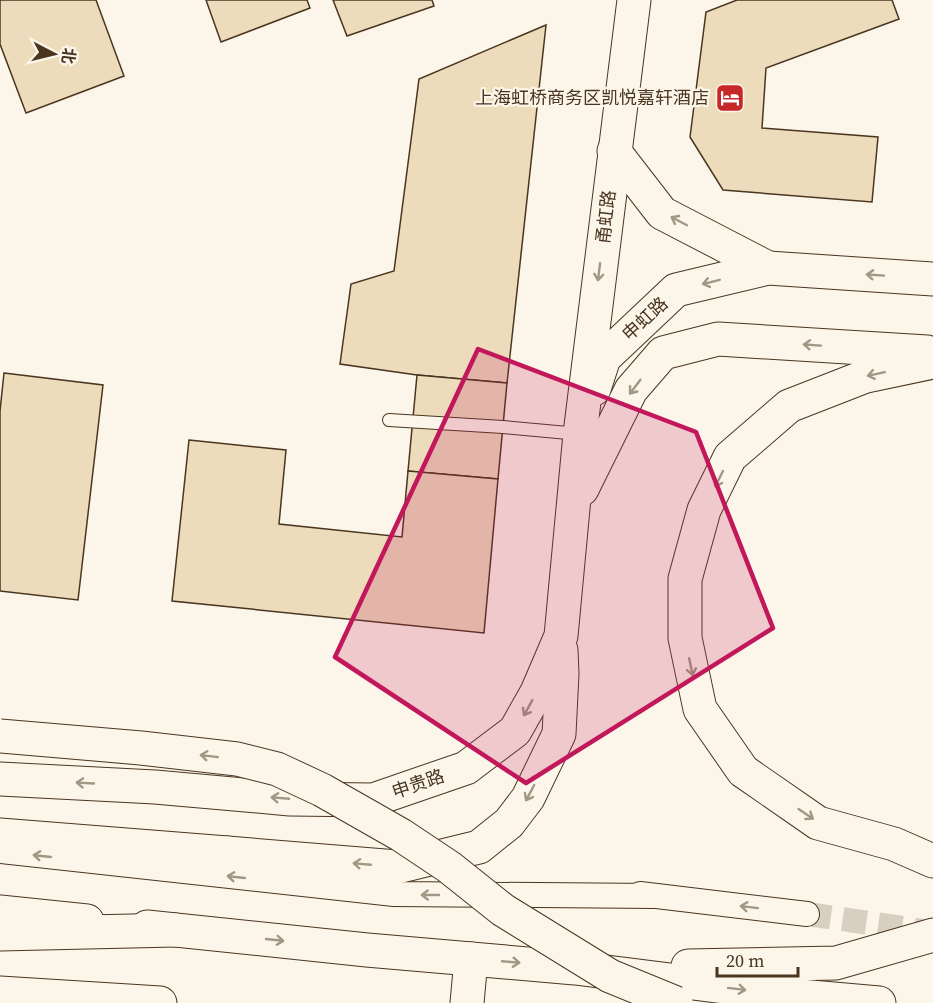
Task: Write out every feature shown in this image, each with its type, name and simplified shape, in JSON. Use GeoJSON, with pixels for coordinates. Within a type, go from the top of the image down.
{"type":"FeatureCollection","features":[{"type":"Feature","properties":{"kind":"main road","name":"甬虹路"},"geometry":{"type":"LineString","coordinates":[[580,434],[634,0]]}},
{"type":"Feature","properties":{"kind":"main road","name":"申虹路"},"geometry":{"type":"LineString","coordinates":[[614,151],[663,213],[768,268]]}},
{"type":"Feature","properties":{"kind":"main road","name":"申虹路"},"geometry":{"type":"LineString","coordinates":[[580,434],[604,358],[676,290],[768,268],[933,279]]}},
{"type":"Feature","properties":{"kind":"main road"},"geometry":{"type":"LineString","coordinates":[[573,507],[631,390],[663,353],[718,339],[933,352]]}},
{"type":"Feature","properties":{"kind":"main road"},"geometry":{"type":"LineString","coordinates":[[933,362],[866,376],[789,406],[729,457],[704,510],[685,579],[685,638],[700,709],[743,771],[818,823],[894,844],[933,861]]}},
{"type":"Feature","properties":{"kind":"main road","name":"申贵路"},"geometry":{"type":"LineString","coordinates":[[0,779],[155,787],[290,799],[373,800],[466,768],[515,731],[537,692],[561,636],[580,434]]}},
{"type":"Feature","properties":{"kind":"main road"},"geometry":{"type":"LineString","coordinates":[[0,835],[397,867],[479,847],[509,823],[528,798],[559,734],[561,636]]}},
{"type":"Feature","properties":{"kind":"main road"},"geometry":{"type":"LineString","coordinates":[[0,736],[237,759],[276,769],[322,790],[401,835],[449,867],[503,910],[610,976],[676,1003]]}},
{"type":"Feature","properties":{"kind":"main road"},"geometry":{"type":"LineString","coordinates":[[0,912],[575,968],[788,995],[879,1003]]}},
{"type":"Feature","properties":{"kind":"main road"},"geometry":{"type":"LineString","coordinates":[[0,934],[175,930]]}},
{"type":"Feature","properties":{"kind":"main road"},"geometry":{"type":"LineString","coordinates":[[575,968],[836,963],[933,935]]}},
{"type":"Feature","properties":{"kind":"main road"},"geometry":{"type":"LineString","coordinates":[[467,1003],[471,959]]}},
{"type":"Feature","properties":{"kind":"main road"},"geometry":{"type":"LineString","coordinates":[[0,993],[145,1002]]}},
{"type":"Feature","properties":{"kind":"main road"},"geometry":{"type":"LineString","coordinates":[[0,1002],[145,1002]]}},
{"type":"Feature","properties":{"kind":"street"},"geometry":{"type":"LineString","coordinates":[[0,851],[394,894],[656,896]]}},
{"type":"Feature","properties":{"kind":"street"},"geometry":{"type":"LineString","coordinates":[[397,867],[807,914]]}},
{"type":"Feature","properties":{"kind":"lane"},"geometry":{"type":"LineString","coordinates":[[389,420],[580,434]]}},
{"type":"Feature","properties":{"kind":"highlighted area"},"geometry":{"type":"Polygon","coordinates":[[[478,349],[696,432],[773,628],[526,783],[335,657],[478,349]]]}},
{"type":"Feature","properties":{"kind":"building"},"geometry":{"type":"Polygon","coordinates":[[[0,0],[96,0],[124,76],[26,113],[0,44],[0,0]]]}},
{"type":"Feature","properties":{"kind":"building"},"geometry":{"type":"Polygon","coordinates":[[[206,0],[307,0],[310,8],[221,42],[206,0]]]}},
{"type":"Feature","properties":{"kind":"building"},"geometry":{"type":"Polygon","coordinates":[[[333,0],[432,0],[434,6],[347,36],[333,0]]]}},
{"type":"Feature","properties":{"kind":"building","name":"上海虹桥商务区凯悦嘉轩酒店"},"geometry":{"type":"Polygon","coordinates":[[[737,0],[892,0],[899,19],[766,68],[762,128],[878,137],[872,202],[723,190],[690,137],[706,12],[737,0]]]}},
{"type":"Feature","properties":{"kind":"building"},"geometry":{"type":"Polygon","coordinates":[[[546,25],[507,383],[417,375],[340,364],[351,284],[394,271],[419,79],[546,25]]]}},
{"type":"Feature","properties":{"kind":"building"},"geometry":{"type":"Polygon","coordinates":[[[4,373],[103,385],[78,600],[0,591],[0,411],[4,373]]]}},
{"type":"Feature","properties":{"kind":"building"},"geometry":{"type":"Polygon","coordinates":[[[417,375],[507,383],[498,479],[408,471],[417,375]]]}},
{"type":"Feature","properties":{"kind":"building"},"geometry":{"type":"Polygon","coordinates":[[[189,440],[286,450],[279,524],[402,537],[408,471],[498,479],[484,633],[172,601],[189,440]]]}},
{"type":"Feature","properties":{"kind":"tunnel"},"geometry":{"type":"LineString","coordinates":[[807,914],[931,932]]}},
{"type":"Feature","properties":{"kind":"place","name":"上海虹桥商务区凯悦嘉轩酒店"},"geometry":{"type":"Point","coordinates":[730,98]}}]}
